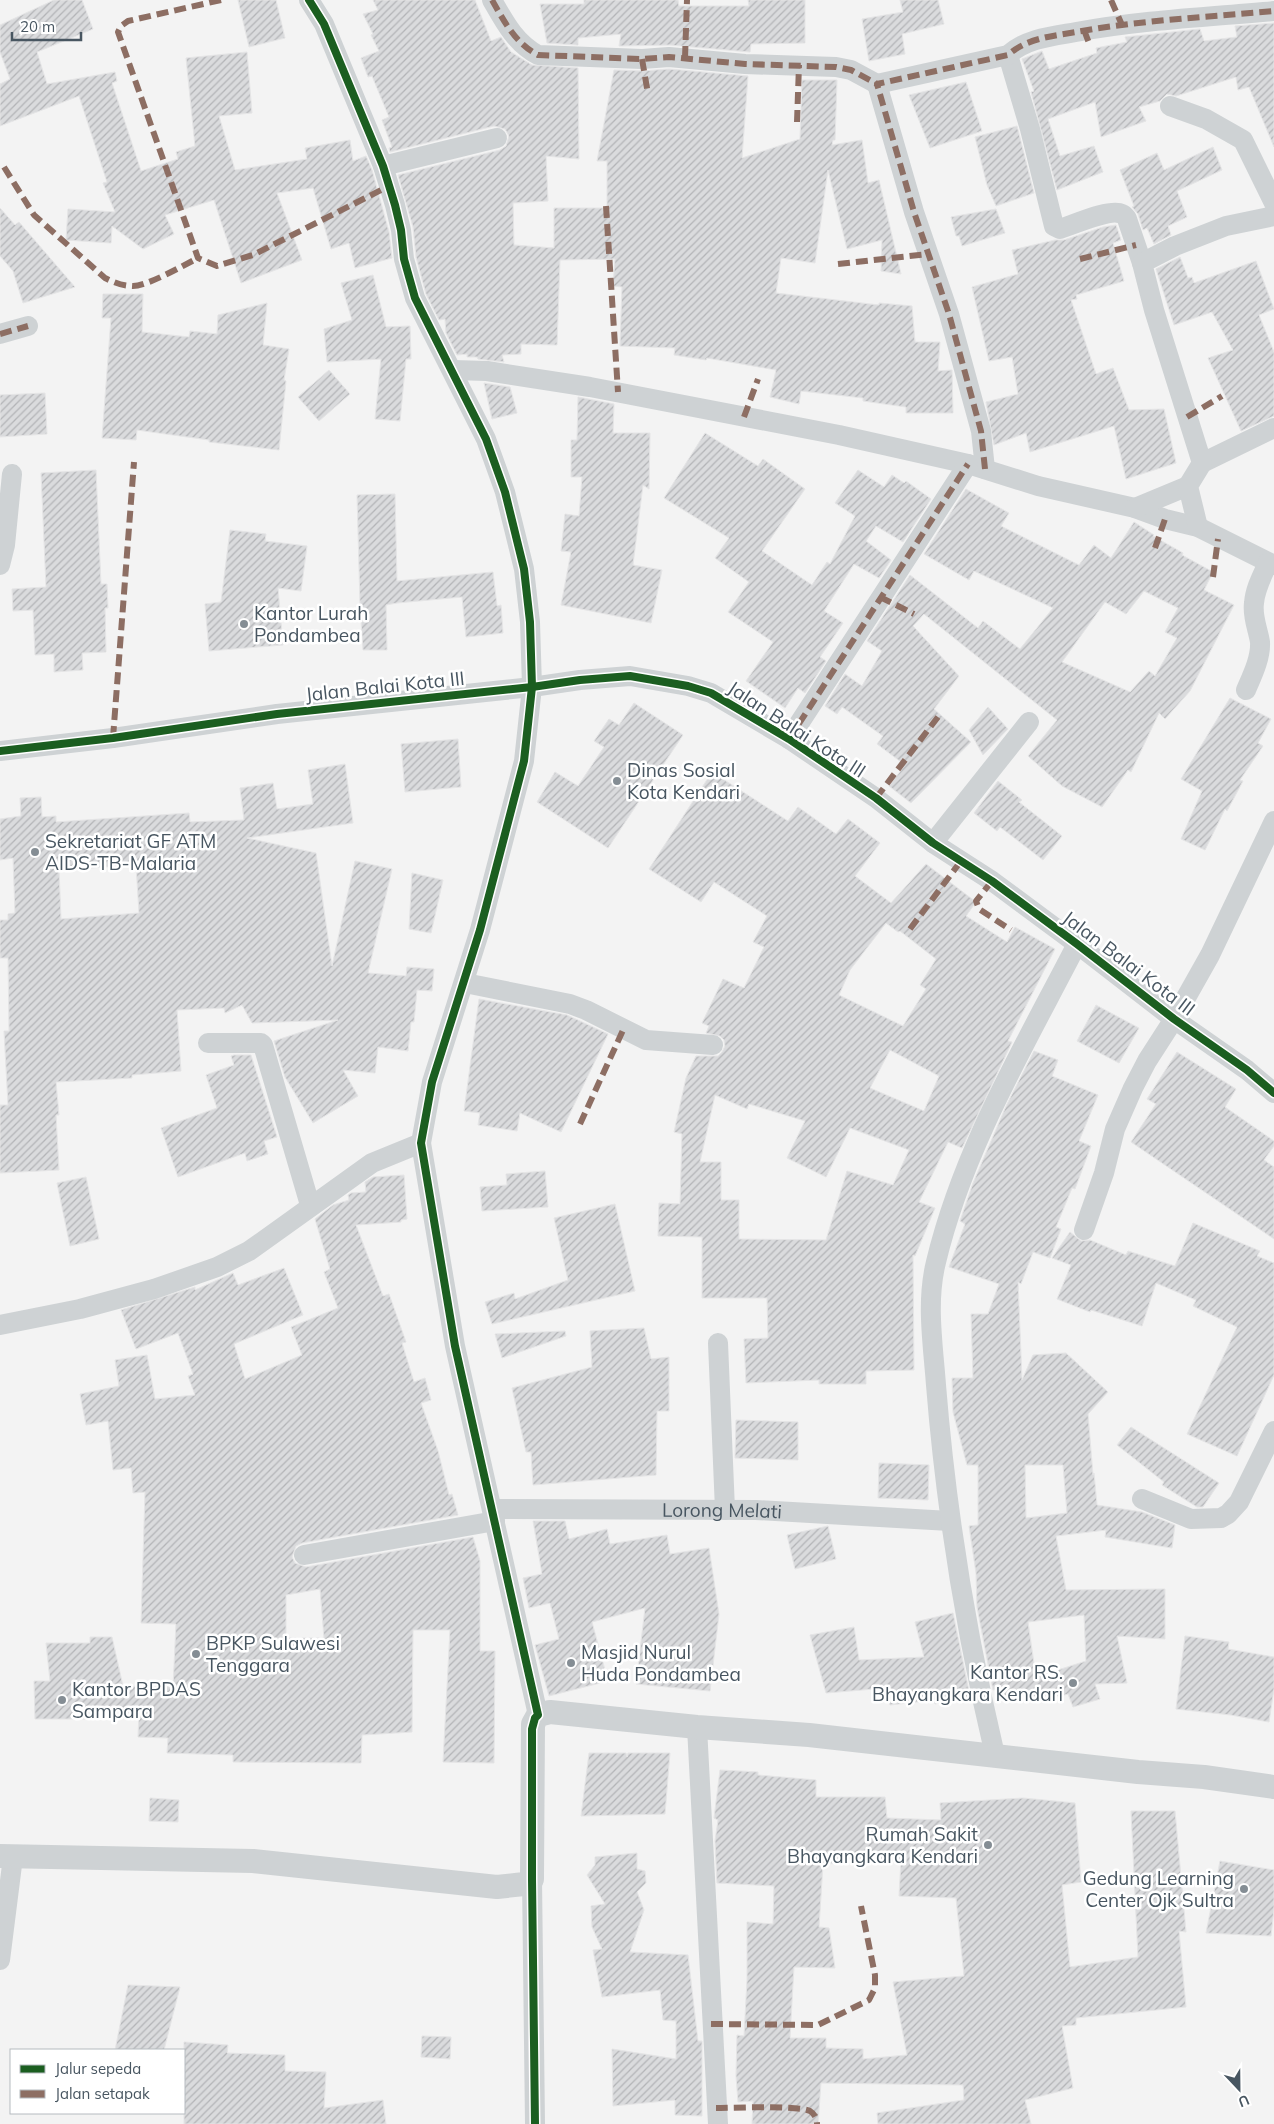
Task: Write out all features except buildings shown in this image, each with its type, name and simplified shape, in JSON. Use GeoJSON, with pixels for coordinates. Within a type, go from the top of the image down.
{"type":"FeatureCollection","features":[{"type":"Feature","properties":{"kind":"street"},"geometry":{"type":"LineString","coordinates":[[309,0],[324,24],[384,166],[401,230],[404,259],[415,298],[453,370],[486,439],[505,492],[522,560],[530,622],[532,687],[524,761],[464,983],[432,1082],[421,1143],[455,1346],[538,1715],[532,1729],[535,2124]]}},
{"type":"Feature","properties":{"kind":"street"},"geometry":{"type":"LineString","coordinates":[[492,0],[516,39],[523,46],[538,55],[642,59],[669,58],[745,64],[836,67],[851,70],[877,84],[1008,55],[1023,45],[1043,38],[1102,27],[1191,17],[1274,12]]}},
{"type":"Feature","properties":{"kind":"street"},"geometry":{"type":"LineString","coordinates":[[1008,55],[1030,130],[1054,226],[1060,229],[1098,216],[1114,213],[1122,214],[1128,219],[1154,310],[1202,463]]}},
{"type":"Feature","properties":{"kind":"street"},"geometry":{"type":"LineString","coordinates":[[789,739],[976,467],[981,430],[949,314],[914,212],[877,84]]}},
{"type":"Feature","properties":{"kind":"street"},"geometry":{"type":"LineString","coordinates":[[1170,106],[1206,119],[1243,140],[1274,203]]}},
{"type":"Feature","properties":{"kind":"street"},"geometry":{"type":"LineString","coordinates":[[384,166],[497,138]]}},
{"type":"Feature","properties":{"kind":"street"},"geometry":{"type":"LineString","coordinates":[[1142,263],[1175,246],[1226,226],[1274,216]]}},
{"type":"Feature","properties":{"kind":"street"},"geometry":{"type":"LineString","coordinates":[[0,334],[28,326]]}},
{"type":"Feature","properties":{"kind":"street"},"geometry":{"type":"LineString","coordinates":[[453,370],[487,371],[590,387],[839,435],[976,467],[1038,486],[1135,508],[1165,519],[1198,527],[1271,564],[1256,591],[1254,619],[1260,642],[1260,653],[1246,690]]}},
{"type":"Feature","properties":{"kind":"street"},"geometry":{"type":"LineString","coordinates":[[1135,508],[1188,486],[1202,463],[1274,428]]}},
{"type":"Feature","properties":{"kind":"street"},"geometry":{"type":"LineString","coordinates":[[0,565],[6,545],[12,474]]}},
{"type":"Feature","properties":{"kind":"street"},"geometry":{"type":"LineString","coordinates":[[1188,486],[1198,527]]}},
{"type":"Feature","properties":{"kind":"street","name":"Jalan Balai Kota III"},"geometry":{"type":"LineString","coordinates":[[0,751],[113,738],[286,713],[532,687],[580,680],[630,676],[664,681],[711,693],[789,739],[876,798],[933,843],[992,881],[1174,1019],[1247,1070],[1274,1093]]}},
{"type":"Feature","properties":{"kind":"street"},"geometry":{"type":"LineString","coordinates":[[933,843],[1029,722]]}},
{"type":"Feature","properties":{"kind":"street"},"geometry":{"type":"LineString","coordinates":[[1084,1230],[1104,1174],[1115,1130],[1146,1061],[1174,1019],[1210,955],[1274,821]]}},
{"type":"Feature","properties":{"kind":"street"},"geometry":{"type":"LineString","coordinates":[[995,1755],[972,1650],[950,1521],[930,1307],[936,1262],[967,1169],[989,1114],[1077,944]]}},
{"type":"Feature","properties":{"kind":"street"},"geometry":{"type":"LineString","coordinates":[[464,983],[570,1004],[646,1040],[712,1045]]}},
{"type":"Feature","properties":{"kind":"street"},"geometry":{"type":"LineString","coordinates":[[208,1043],[261,1043],[263,1045],[310,1205]]}},
{"type":"Feature","properties":{"kind":"street"},"geometry":{"type":"LineString","coordinates":[[0,1325],[80,1309],[154,1289],[218,1267],[249,1251],[310,1205],[372,1162],[421,1143]]}},
{"type":"Feature","properties":{"kind":"street"},"geometry":{"type":"LineString","coordinates":[[718,1342],[724,1510]]}},
{"type":"Feature","properties":{"kind":"street"},"geometry":{"type":"LineString","coordinates":[[1142,1499],[1190,1519],[1221,1518],[1228,1514],[1239,1502],[1274,1431]]}},
{"type":"Feature","properties":{"kind":"street","name":"Lorong Melati"},"geometry":{"type":"LineString","coordinates":[[304,1554],[494,1515],[724,1510],[950,1521]]}},
{"type":"Feature","properties":{"kind":"street"},"geometry":{"type":"LineString","coordinates":[[538,1715],[550,1712],[697,1727],[809,1735],[1138,1772],[1204,1777],[1274,1787]]}},
{"type":"Feature","properties":{"kind":"street"},"geometry":{"type":"LineString","coordinates":[[697,1727],[718,2124]]}},
{"type":"Feature","properties":{"kind":"street"},"geometry":{"type":"LineString","coordinates":[[0,1960],[6,1857],[253,1861],[497,1887],[524,1884],[532,1879]]}},
{"type":"Feature","properties":{"kind":"marked path"},"geometry":{"type":"LineString","coordinates":[[221,0],[128,21],[121,26],[118,32],[198,258],[217,266],[253,255],[389,186]]}},
{"type":"Feature","properties":{"kind":"marked path"},"geometry":{"type":"LineString","coordinates":[[492,0],[517,38],[538,55],[642,59],[669,57],[745,64],[836,67],[851,70],[877,84]]}},
{"type":"Feature","properties":{"kind":"marked path"},"geometry":{"type":"LineString","coordinates":[[685,58],[687,0]]}},
{"type":"Feature","properties":{"kind":"marked path"},"geometry":{"type":"LineString","coordinates":[[1111,0],[1122,25]]}},
{"type":"Feature","properties":{"kind":"marked path"},"geometry":{"type":"LineString","coordinates":[[985,469],[981,431],[949,314],[914,212],[877,84],[1008,55],[1015,49],[1032,41],[1058,35],[1150,22],[1274,11]]}},
{"type":"Feature","properties":{"kind":"marked path"},"geometry":{"type":"LineString","coordinates":[[1084,30],[1089,43]]}},
{"type":"Feature","properties":{"kind":"marked path"},"geometry":{"type":"LineString","coordinates":[[642,59],[648,94]]}},
{"type":"Feature","properties":{"kind":"marked path"},"geometry":{"type":"LineString","coordinates":[[797,122],[799,65]]}},
{"type":"Feature","properties":{"kind":"marked path"},"geometry":{"type":"LineString","coordinates":[[4,167],[34,215],[105,278],[118,284],[138,285],[155,279],[198,258]]}},
{"type":"Feature","properties":{"kind":"marked path"},"geometry":{"type":"LineString","coordinates":[[606,206],[618,392]]}},
{"type":"Feature","properties":{"kind":"marked path"},"geometry":{"type":"LineString","coordinates":[[1080,259],[1136,245]]}},
{"type":"Feature","properties":{"kind":"marked path"},"geometry":{"type":"LineString","coordinates":[[838,264],[928,254]]}},
{"type":"Feature","properties":{"kind":"marked path"},"geometry":{"type":"LineString","coordinates":[[0,334],[28,326]]}},
{"type":"Feature","properties":{"kind":"marked path"},"geometry":{"type":"LineString","coordinates":[[744,417],[758,379]]}},
{"type":"Feature","properties":{"kind":"marked path"},"geometry":{"type":"LineString","coordinates":[[1187,417],[1222,396]]}},
{"type":"Feature","properties":{"kind":"marked path"},"geometry":{"type":"LineString","coordinates":[[113,738],[134,462]]}},
{"type":"Feature","properties":{"kind":"marked path"},"geometry":{"type":"LineString","coordinates":[[789,739],[968,464]]}},
{"type":"Feature","properties":{"kind":"marked path"},"geometry":{"type":"LineString","coordinates":[[1155,548],[1165,519]]}},
{"type":"Feature","properties":{"kind":"marked path"},"geometry":{"type":"LineString","coordinates":[[1213,577],[1218,539]]}},
{"type":"Feature","properties":{"kind":"marked path"},"geometry":{"type":"LineString","coordinates":[[880,597],[914,614]]}},
{"type":"Feature","properties":{"kind":"marked path"},"geometry":{"type":"LineString","coordinates":[[876,798],[941,713]]}},
{"type":"Feature","properties":{"kind":"marked path"},"geometry":{"type":"LineString","coordinates":[[910,929],[961,861]]}},
{"type":"Feature","properties":{"kind":"marked path"},"geometry":{"type":"LineString","coordinates":[[992,881],[976,901],[979,909],[1011,930]]}},
{"type":"Feature","properties":{"kind":"marked path"},"geometry":{"type":"LineString","coordinates":[[580,1124],[624,1028]]}},
{"type":"Feature","properties":{"kind":"marked path"},"geometry":{"type":"LineString","coordinates":[[711,2024],[818,2025],[869,2000],[875,1988],[875,1975],[861,1906]]}},
{"type":"Feature","properties":{"kind":"marked path"},"geometry":{"type":"LineString","coordinates":[[716,2108],[779,2107],[803,2109],[813,2114],[817,2124]]}},
{"type":"Feature","properties":{"kind":"cycle path"},"geometry":{"type":"LineString","coordinates":[[309,0],[324,24],[383,166],[395,205],[401,230],[404,259],[415,298],[486,439],[505,492],[524,569],[530,622],[532,687],[524,761],[480,930],[432,1082],[421,1143],[455,1346],[538,1715],[535,1718],[532,1729],[535,2124]]}},
{"type":"Feature","properties":{"kind":"cycle path"},"geometry":{"type":"LineString","coordinates":[[0,751],[113,738],[277,714],[532,687],[580,680],[630,676],[688,686],[711,693],[789,739],[876,798],[933,843],[992,881],[1174,1019],[1247,1070],[1274,1093]]}},
{"type":"Feature","properties":{"kind":"place","name":"Kantor Lurah Pondambea"},"geometry":{"type":"Point","coordinates":[244,624]}},
{"type":"Feature","properties":{"kind":"place","name":"Dinas Sosial Kota Kendari"},"geometry":{"type":"Point","coordinates":[617,781]}},
{"type":"Feature","properties":{"kind":"place","name":"Sekretariat GF ATM AIDS-TB-Malaria"},"geometry":{"type":"Point","coordinates":[35,852]}},
{"type":"Feature","properties":{"kind":"place","name":"BPKP Sulawesi Tenggara"},"geometry":{"type":"Point","coordinates":[196,1654]}},
{"type":"Feature","properties":{"kind":"place","name":"Masjid Nurul Huda Pondambea"},"geometry":{"type":"Point","coordinates":[571,1663]}},
{"type":"Feature","properties":{"kind":"place","name":"Kantor RS. Bhayangkara Kendari"},"geometry":{"type":"Point","coordinates":[1073,1683]}},
{"type":"Feature","properties":{"kind":"place","name":"Kantor BPDAS Sampara"},"geometry":{"type":"Point","coordinates":[62,1700]}},
{"type":"Feature","properties":{"kind":"place","name":"Rumah Sakit Bhayangkara Kendari"},"geometry":{"type":"Point","coordinates":[988,1845]}},
{"type":"Feature","properties":{"kind":"place","name":"Gedung Learning Center Ojk Sultra"},"geometry":{"type":"Point","coordinates":[1244,1889]}}]}
